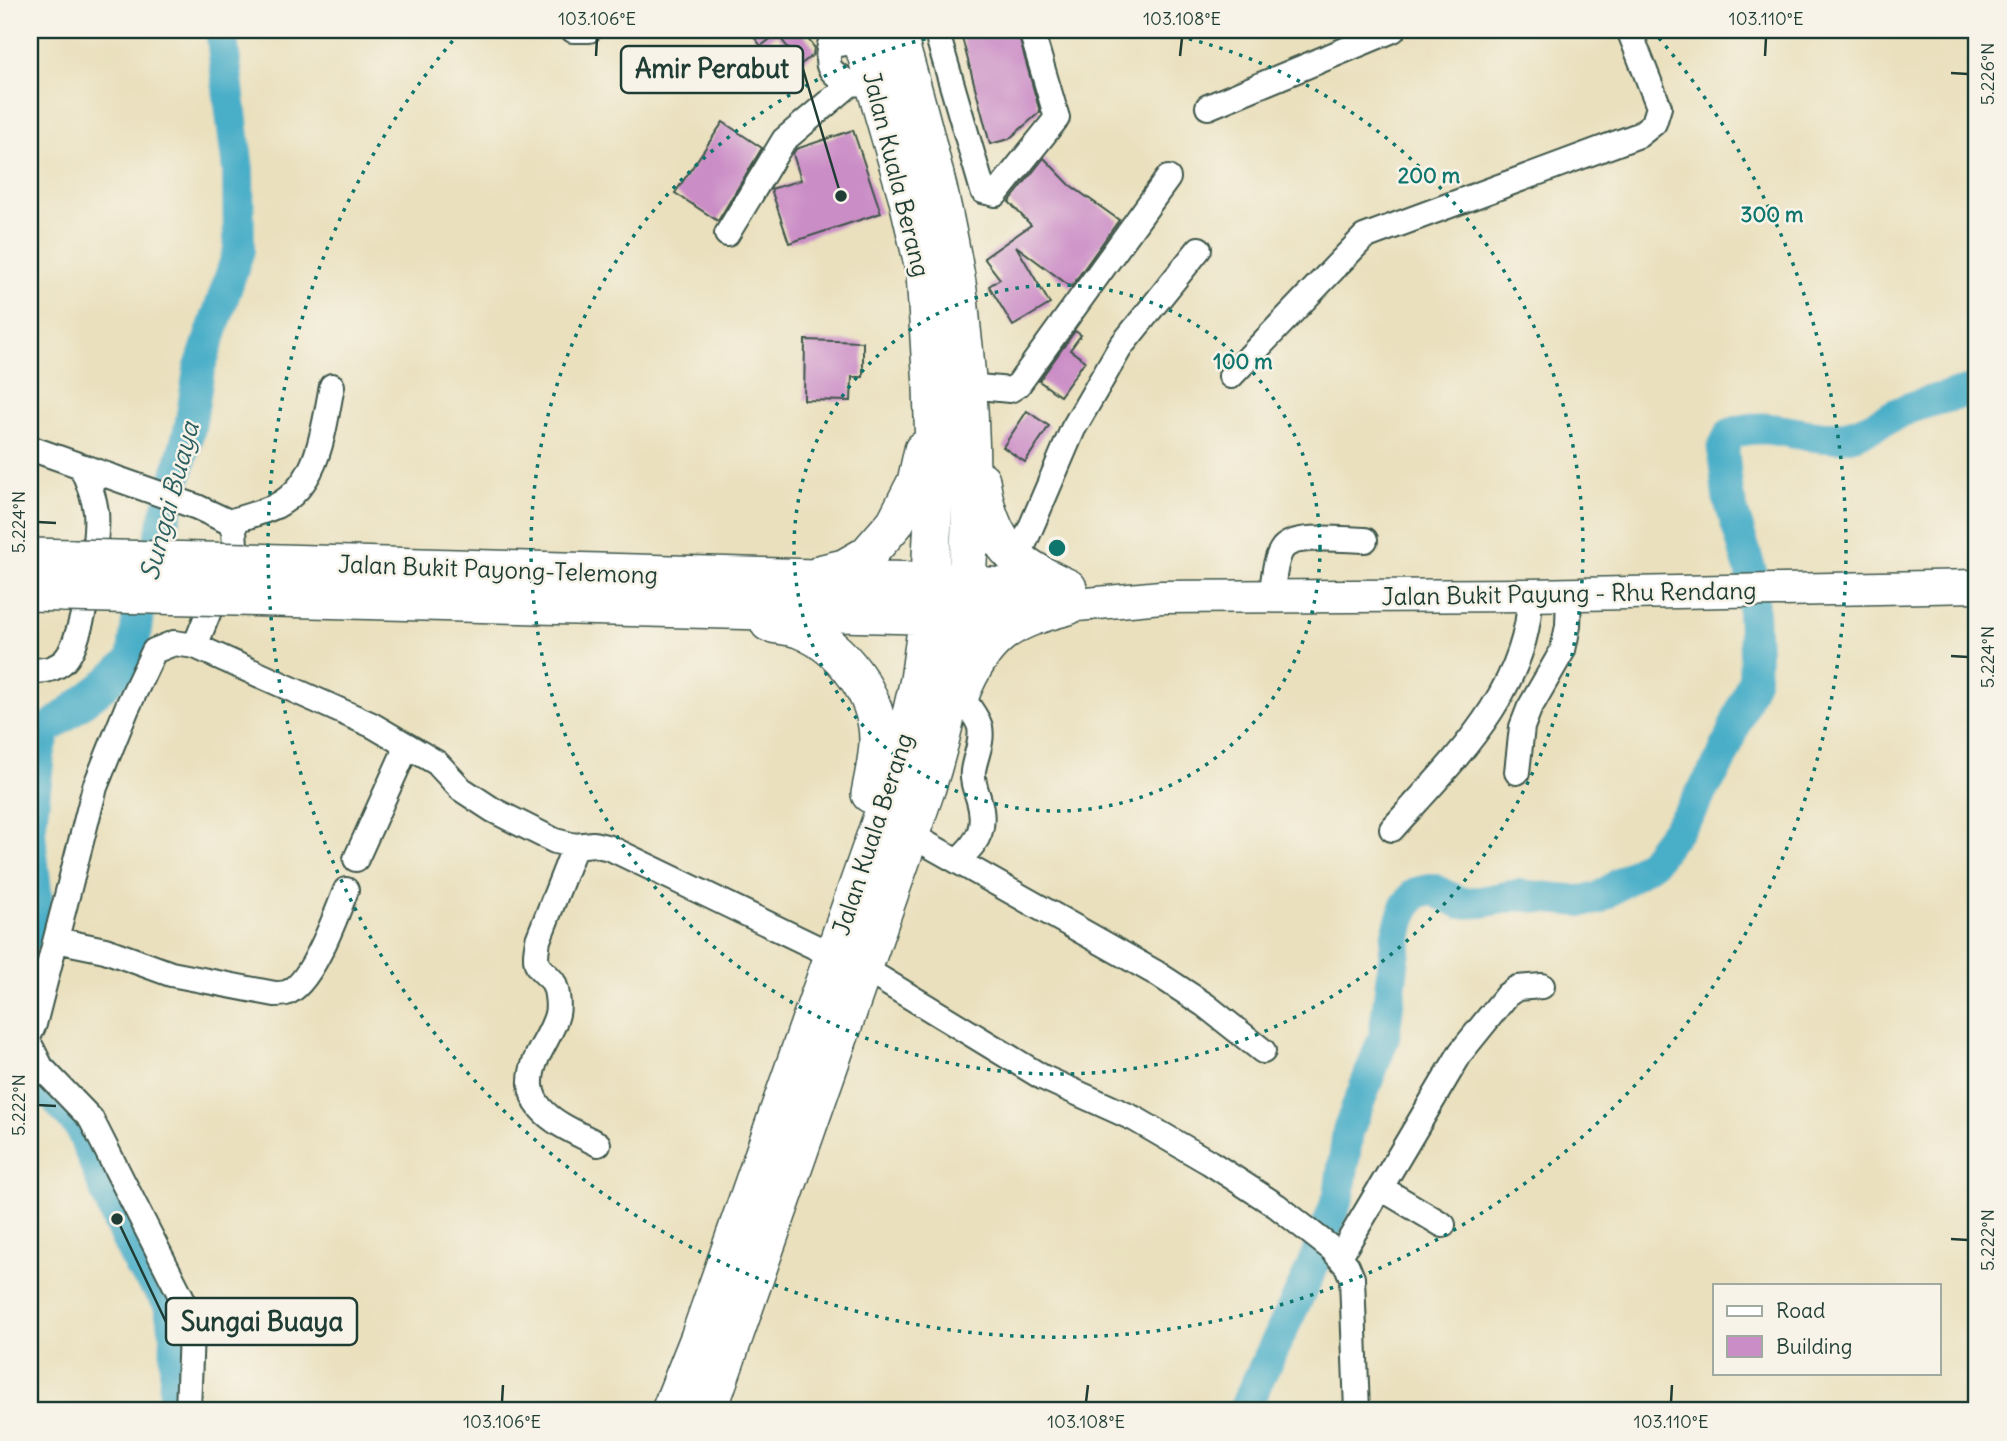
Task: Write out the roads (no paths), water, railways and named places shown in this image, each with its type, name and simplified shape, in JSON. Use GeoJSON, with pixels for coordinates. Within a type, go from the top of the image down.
{"type":"FeatureCollection","features":[{"type":"Feature","properties":{"kind":"highway","name":"Jalan Kuala Berang"},"geometry":{"type":"LineString","coordinates":[[866,35],[911,82],[945,222],[957,280],[950,386]]}},
{"type":"Feature","properties":{"kind":"highway","name":"Jalan Kuala Berang"},"geometry":{"type":"LineString","coordinates":[[708,1411],[847,961],[847,916],[897,774],[919,680],[947,599],[971,479],[907,196],[862,83],[866,35]]}},
{"type":"Feature","properties":{"kind":"highway"},"geometry":{"type":"LineString","coordinates":[[940,746],[972,666],[989,643],[1011,625],[1068,597],[1017,560],[998,537],[985,509],[950,386]]}},
{"type":"Feature","properties":{"kind":"highway"},"geometry":{"type":"LineString","coordinates":[[802,577],[844,568],[855,562],[867,555],[895,523],[916,482],[926,436],[950,386]]}},
{"type":"Feature","properties":{"kind":"highway","name":"Jalan Bukit Payong-Telemong"},"geometry":{"type":"LineString","coordinates":[[30,557],[69,575],[237,597],[603,607],[947,599]]}},
{"type":"Feature","properties":{"kind":"highway","name":"Jalan Bukit Payong-Telemong"},"geometry":{"type":"LineString","coordinates":[[30,592],[69,575],[246,562],[802,577],[947,599]]}},
{"type":"Feature","properties":{"kind":"highway","name":"Jalan Kuala Berang"},"geometry":{"type":"LineString","coordinates":[[670,1411],[847,961],[911,835],[940,746],[954,681],[947,599]]}},
{"type":"Feature","properties":{"kind":"highway"},"geometry":{"type":"LineString","coordinates":[[603,607],[761,622],[799,629],[817,638],[846,662],[864,689],[878,739],[847,916]]}},
{"type":"Feature","properties":{"kind":"main road","name":"Jalan Bukit Payung - Rhu Rendang"},"geometry":{"type":"LineString","coordinates":[[947,599],[1530,595],[1977,586]]}},
{"type":"Feature","properties":{"kind":"street"},"geometry":{"type":"LineString","coordinates":[[573,30],[589,30]]}},
{"type":"Feature","properties":{"kind":"street"},"geometry":{"type":"LineString","coordinates":[[936,30],[983,191],[996,194],[1057,118],[1031,30]]}},
{"type":"Feature","properties":{"kind":"street"},"geometry":{"type":"LineString","coordinates":[[1209,107],[1393,30]]}},
{"type":"Feature","properties":{"kind":"street"},"geometry":{"type":"LineString","coordinates":[[1231,376],[1364,237],[1639,135],[1654,123],[1659,107],[1629,30]]}},
{"type":"Feature","properties":{"kind":"street"},"geometry":{"type":"LineString","coordinates":[[911,82],[948,72]]}},
{"type":"Feature","properties":{"kind":"street"},"geometry":{"type":"LineString","coordinates":[[727,234],[784,140],[862,83]]}},
{"type":"Feature","properties":{"kind":"street"},"geometry":{"type":"LineString","coordinates":[[950,386],[1010,390],[1018,385],[1168,178]]}},
{"type":"Feature","properties":{"kind":"street"},"geometry":{"type":"LineString","coordinates":[[1017,560],[1073,429],[1121,346],[1199,249]]}},
{"type":"Feature","properties":{"kind":"street"},"geometry":{"type":"LineString","coordinates":[[229,522],[273,507],[295,493],[304,482],[319,449],[332,386]]}},
{"type":"Feature","properties":{"kind":"street"},"geometry":{"type":"LineString","coordinates":[[30,448],[197,507],[229,522],[234,530],[235,547],[195,646]]}},
{"type":"Feature","properties":{"kind":"street"},"geometry":{"type":"LineString","coordinates":[[30,671],[50,670],[65,661],[73,649],[80,624],[97,539],[93,493],[81,466]]}},
{"type":"Feature","properties":{"kind":"street"},"geometry":{"type":"LineString","coordinates":[[1271,596],[1279,556],[1284,546],[1297,540],[1365,540]]}},
{"type":"Feature","properties":{"kind":"street"},"geometry":{"type":"LineString","coordinates":[[1517,772],[1522,727],[1529,709],[1563,650],[1568,626],[1569,594]]}},
{"type":"Feature","properties":{"kind":"street"},"geometry":{"type":"LineString","coordinates":[[1392,829],[1460,753],[1501,693],[1525,639],[1530,620],[1530,595]]}},
{"type":"Feature","properties":{"kind":"street"},"geometry":{"type":"LineString","coordinates":[[30,1033],[57,940],[95,787],[127,708],[154,651],[174,643],[195,646],[372,725],[437,763],[461,789],[493,810],[555,841],[575,846],[593,844],[610,848],[847,961],[1042,1077],[1135,1119],[1244,1184],[1336,1252],[1352,1278],[1357,1411]]}},
{"type":"Feature","properties":{"kind":"street"},"geometry":{"type":"LineString","coordinates":[[958,860],[976,843],[981,820],[981,806],[973,782],[973,770],[981,739],[980,729],[961,694]]}},
{"type":"Feature","properties":{"kind":"street"},"geometry":{"type":"LineString","coordinates":[[356,859],[407,746]]}},
{"type":"Feature","properties":{"kind":"street"},"geometry":{"type":"LineString","coordinates":[[911,835],[1156,973],[1205,1005],[1263,1051]]}},
{"type":"Feature","properties":{"kind":"street"},"geometry":{"type":"LineString","coordinates":[[575,846],[538,940],[538,966],[554,984],[557,1014],[535,1061],[531,1090],[536,1104],[547,1115],[598,1144]]}},
{"type":"Feature","properties":{"kind":"street"},"geometry":{"type":"LineString","coordinates":[[57,940],[105,950],[171,974],[275,994],[286,993],[303,979],[325,944],[346,890]]}},
{"type":"Feature","properties":{"kind":"street"},"geometry":{"type":"LineString","coordinates":[[1336,1252],[1381,1188],[1461,1052],[1507,995],[1517,988],[1542,986]]}},
{"type":"Feature","properties":{"kind":"street"},"geometry":{"type":"LineString","coordinates":[[30,1045],[41,1067],[91,1119],[187,1308],[191,1331],[188,1411]]}},
{"type":"Feature","properties":{"kind":"street"},"geometry":{"type":"LineString","coordinates":[[1381,1188],[1443,1225]]}},
{"type":"Feature","properties":{"kind":"waterway","name":"Sungai Buaya"},"geometry":{"type":"LineString","coordinates":[[30,935],[37,902],[30,832],[39,755],[45,731],[132,660],[138,616],[190,427],[199,370],[239,250],[238,170],[221,30]]}},
{"type":"Feature","properties":{"kind":"waterway"},"geometry":{"type":"LineString","coordinates":[[1243,1411],[1311,1270],[1339,1195],[1348,1131],[1384,1037],[1397,934],[1405,907],[1416,893],[1432,889],[1461,903],[1518,895],[1580,901],[1597,899],[1652,862],[1690,812],[1721,760],[1754,678],[1755,652],[1751,572],[1728,496],[1723,448],[1730,434],[1757,428],[1822,437],[1846,436],[1913,407],[1977,389]]}},
{"type":"Feature","properties":{"kind":"waterway","name":"Sungai Buaya"},"geometry":{"type":"LineString","coordinates":[[37,1077],[80,1127],[117,1219],[139,1265],[168,1301],[176,1335],[174,1411]]}},
{"type":"Feature","properties":{"kind":"place","name":"Amir Perabut"},"geometry":{"type":"Point","coordinates":[841,196]}},
{"type":"Feature","properties":{"kind":"place","name":"Sungai Buaya"},"geometry":{"type":"Point","coordinates":[117,1219]}}]}
